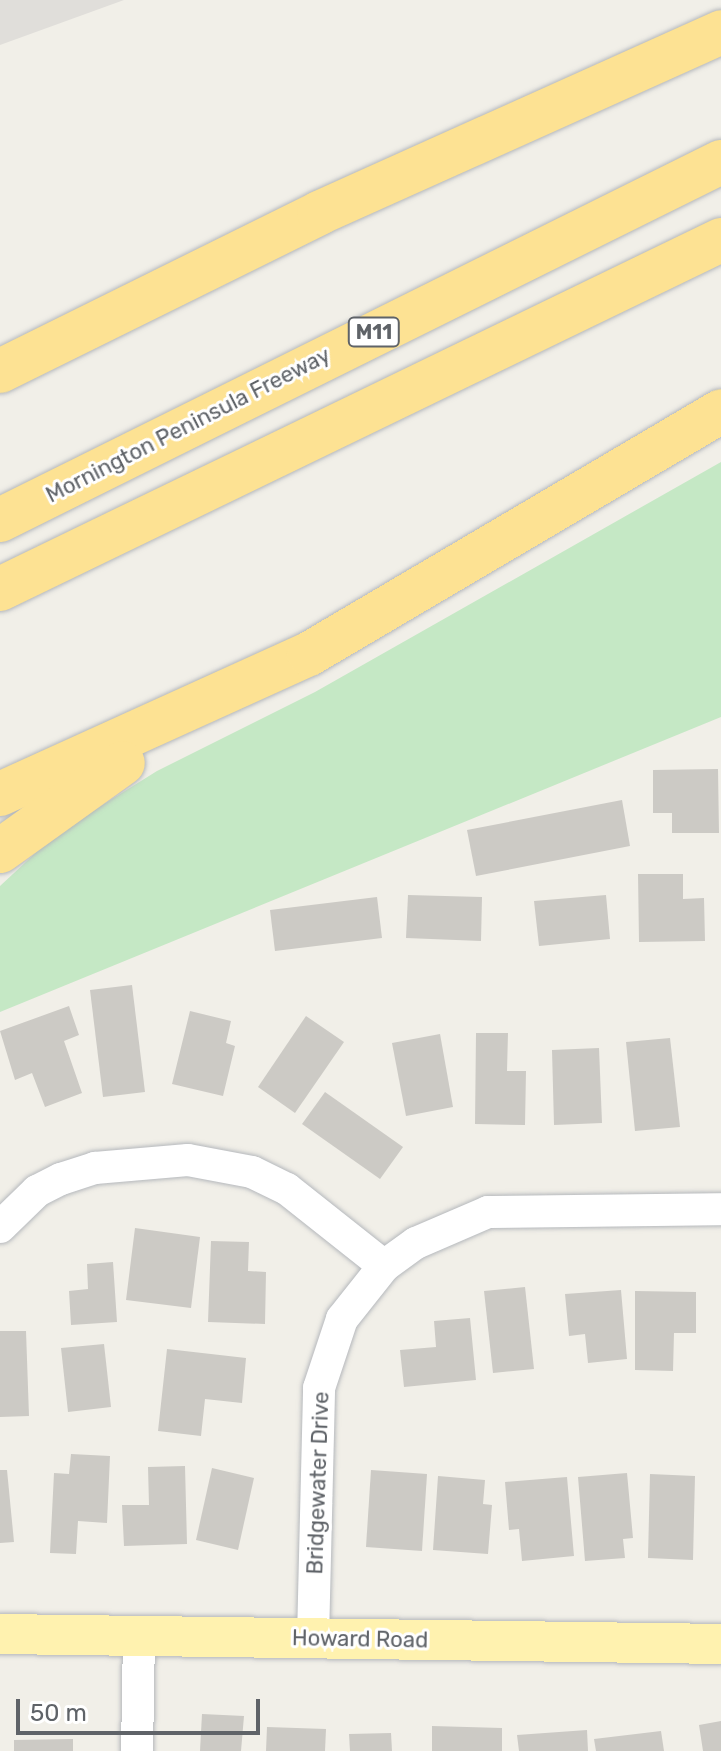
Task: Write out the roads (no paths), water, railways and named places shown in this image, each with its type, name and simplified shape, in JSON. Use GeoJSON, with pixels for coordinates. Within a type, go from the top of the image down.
{"type":"FeatureCollection","features":[{"type":"Feature","properties":{"kind":"highway"},"geometry":{"type":"LineString","coordinates":[[0,371],[319,213],[721,32]]}},
{"type":"Feature","properties":{"kind":"highway","name":"Mornington Peninsula Freeway"},"geometry":{"type":"LineString","coordinates":[[15,512],[721,162]]}},
{"type":"Feature","properties":{"kind":"highway"},"geometry":{"type":"LineString","coordinates":[[0,589],[721,240]]}},
{"type":"Feature","properties":{"kind":"highway"},"geometry":{"type":"LineString","coordinates":[[0,794],[254,681],[402,603],[721,411]]}},
{"type":"Feature","properties":{"kind":"highway"},"geometry":{"type":"LineString","coordinates":[[0,851],[81,790],[254,681]]}},
{"type":"Feature","properties":{"kind":"main road","name":"Howard Road"},"geometry":{"type":"LineString","coordinates":[[0,1634],[721,1644]]}},
{"type":"Feature","properties":{"kind":"street"},"geometry":{"type":"LineString","coordinates":[[0,1227],[37,1191],[61,1179],[129,1163],[188,1160],[252,1172],[287,1189],[384,1266]]}},
{"type":"Feature","properties":{"kind":"street","name":"Bridgewater Drive"},"geometry":{"type":"LineString","coordinates":[[313,1638],[319,1388],[342,1319],[384,1266],[416,1243],[488,1212],[721,1209]]}},
{"type":"Feature","properties":{"kind":"street"},"geometry":{"type":"LineString","coordinates":[[137,1751],[139,1637]]}}]}
